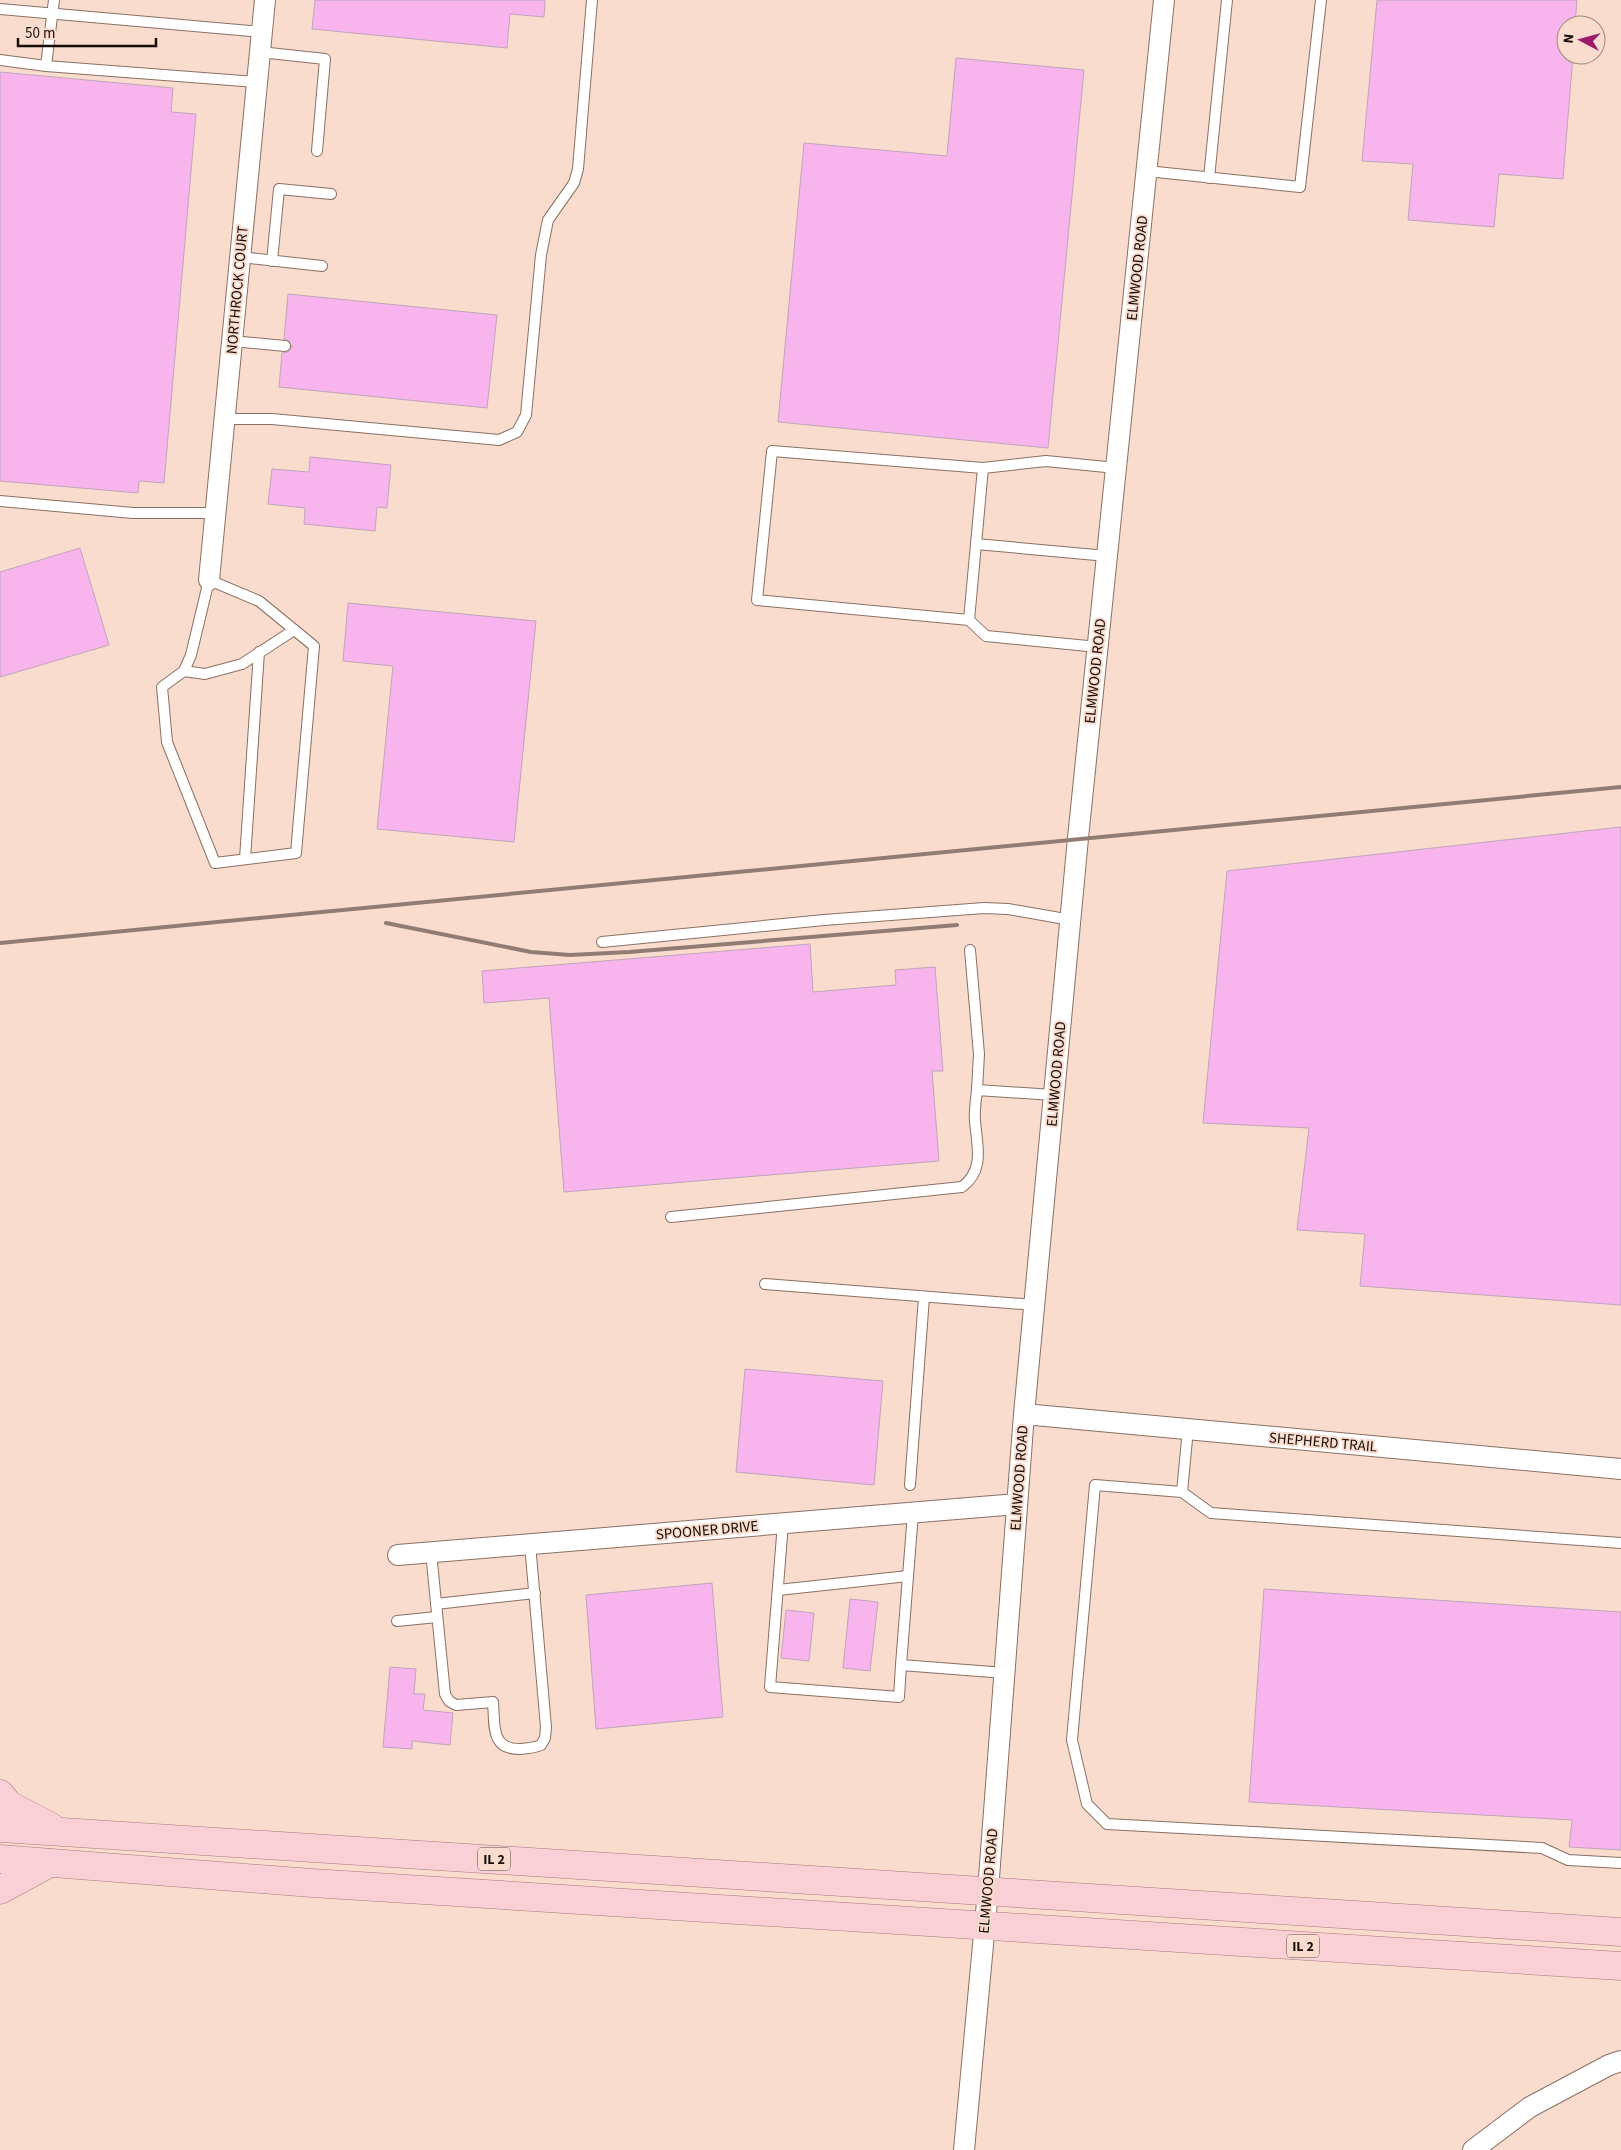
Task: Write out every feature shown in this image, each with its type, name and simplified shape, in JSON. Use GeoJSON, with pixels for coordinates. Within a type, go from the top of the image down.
{"type":"FeatureCollection","features":[{"type":"Feature","properties":{"kind":"main road"},"geometry":{"type":"LineString","coordinates":[[0,1794],[9,1805],[59,1831]]}},
{"type":"Feature","properties":{"kind":"main road","name":"IL 2"},"geometry":{"type":"LineString","coordinates":[[0,1828],[1621,1932]]}},
{"type":"Feature","properties":{"kind":"main road","name":"IL 2"},"geometry":{"type":"LineString","coordinates":[[0,1859],[312,1882],[1621,1966]]}},
{"type":"Feature","properties":{"kind":"main road"},"geometry":{"type":"LineString","coordinates":[[0,1890],[50,1863]]}},
{"type":"Feature","properties":{"kind":"street","name":"NORTHROCK COURT"},"geometry":{"type":"LineString","coordinates":[[209,580],[265,0]]}},
{"type":"Feature","properties":{"kind":"street","name":"ELMWOOD ROAD"},"geometry":{"type":"LineString","coordinates":[[964,2150],[988,1891],[1024,1414],[1107,556],[1164,0]]}},
{"type":"Feature","properties":{"kind":"street","name":"SHEPHERD TRAIL"},"geometry":{"type":"LineString","coordinates":[[1024,1414],[1621,1469]]}},
{"type":"Feature","properties":{"kind":"street","name":"SPOONER DRIVE"},"geometry":{"type":"LineString","coordinates":[[398,1555],[1017,1504]]}},
{"type":"Feature","properties":{"kind":"street"},"geometry":{"type":"LineString","coordinates":[[1473,2150],[1530,2108],[1609,2065],[1621,2062]]}},
{"type":"Feature","properties":{"kind":"lane"},"geometry":{"type":"LineString","coordinates":[[46,66],[54,0]]}},
{"type":"Feature","properties":{"kind":"lane"},"geometry":{"type":"LineString","coordinates":[[225,419],[272,419],[499,440],[517,432],[526,415],[541,255],[548,220],[574,183],[578,169],[592,0]]}},
{"type":"Feature","properties":{"kind":"lane"},"geometry":{"type":"LineString","coordinates":[[1209,178],[1227,0]]}},
{"type":"Feature","properties":{"kind":"lane"},"geometry":{"type":"LineString","coordinates":[[1147,171],[1300,187],[1321,0]]}},
{"type":"Feature","properties":{"kind":"lane"},"geometry":{"type":"LineString","coordinates":[[0,9],[262,32]]}},
{"type":"Feature","properties":{"kind":"lane"},"geometry":{"type":"LineString","coordinates":[[260,52],[325,59],[317,151]]}},
{"type":"Feature","properties":{"kind":"lane"},"geometry":{"type":"LineString","coordinates":[[0,60],[46,66],[257,82]]}},
{"type":"Feature","properties":{"kind":"lane"},"geometry":{"type":"LineString","coordinates":[[272,261],[279,189],[331,194]]}},
{"type":"Feature","properties":{"kind":"lane"},"geometry":{"type":"LineString","coordinates":[[240,257],[322,266]]}},
{"type":"Feature","properties":{"kind":"lane"},"geometry":{"type":"LineString","coordinates":[[232,342],[285,346]]}},
{"type":"Feature","properties":{"kind":"lane"},"geometry":{"type":"LineString","coordinates":[[1098,647],[986,636],[969,620],[757,600],[758,590],[772,451],[983,468],[1046,461],[1116,468]]}},
{"type":"Feature","properties":{"kind":"lane"},"geometry":{"type":"LineString","coordinates":[[969,620],[983,468]]}},
{"type":"Feature","properties":{"kind":"lane"},"geometry":{"type":"LineString","coordinates":[[0,501],[134,513],[216,513]]}},
{"type":"Feature","properties":{"kind":"lane"},"geometry":{"type":"LineString","coordinates":[[976,544],[1107,556]]}},
{"type":"Feature","properties":{"kind":"lane"},"geometry":{"type":"LineString","coordinates":[[209,580],[260,601],[294,630],[314,646],[296,853],[215,863],[167,742],[162,687],[184,671],[191,655],[209,580]]}},
{"type":"Feature","properties":{"kind":"lane"},"geometry":{"type":"LineString","coordinates":[[184,671],[205,674],[242,664],[294,630]]}},
{"type":"Feature","properties":{"kind":"lane"},"geometry":{"type":"LineString","coordinates":[[245,859],[259,652]]}},
{"type":"Feature","properties":{"kind":"lane"},"geometry":{"type":"LineString","coordinates":[[602,942],[824,920],[984,908],[1008,909],[1071,920]]}},
{"type":"Feature","properties":{"kind":"lane"},"geometry":{"type":"LineString","coordinates":[[671,1217],[962,1187],[969,1182],[977,1167],[974,1118],[979,1054],[970,950]]}},
{"type":"Feature","properties":{"kind":"lane"},"geometry":{"type":"LineString","coordinates":[[976,1090],[1054,1095]]}},
{"type":"Feature","properties":{"kind":"lane"},"geometry":{"type":"LineString","coordinates":[[765,1284],[1035,1305]]}},
{"type":"Feature","properties":{"kind":"lane"},"geometry":{"type":"LineString","coordinates":[[910,1485],[924,1296]]}},
{"type":"Feature","properties":{"kind":"lane"},"geometry":{"type":"LineString","coordinates":[[1182,1492],[1188,1429]]}},
{"type":"Feature","properties":{"kind":"lane"},"geometry":{"type":"LineString","coordinates":[[1621,1543],[1211,1513],[1182,1492],[1096,1485],[1072,1740],[1086,1804],[1107,1824],[1542,1848],[1568,1860],[1621,1863]]}},
{"type":"Feature","properties":{"kind":"lane"},"geometry":{"type":"LineString","coordinates":[[783,1524],[770,1688],[899,1697],[913,1513]]}},
{"type":"Feature","properties":{"kind":"lane"},"geometry":{"type":"LineString","coordinates":[[432,1552],[445,1694],[449,1702],[456,1705],[493,1702],[496,1737],[500,1744],[508,1748],[536,1748],[541,1745],[545,1738],[546,1727],[530,1544]]}},
{"type":"Feature","properties":{"kind":"lane"},"geometry":{"type":"LineString","coordinates":[[778,1590],[908,1576]]}},
{"type":"Feature","properties":{"kind":"lane"},"geometry":{"type":"LineString","coordinates":[[436,1604],[534,1593]]}},
{"type":"Feature","properties":{"kind":"lane"},"geometry":{"type":"LineString","coordinates":[[396,1621],[438,1617]]}},
{"type":"Feature","properties":{"kind":"lane"},"geometry":{"type":"LineString","coordinates":[[901,1666],[1005,1673]]}},
{"type":"Feature","properties":{"kind":"building"},"geometry":{"type":"Polygon","coordinates":[[[315,0],[545,0],[544,17],[510,14],[507,48],[312,29],[315,0]]]}},
{"type":"Feature","properties":{"kind":"building"},"geometry":{"type":"Polygon","coordinates":[[[1377,0],[1577,0],[1576,15],[1556,15],[1556,65],[1572,65],[1563,179],[1499,174],[1494,227],[1408,220],[1413,164],[1362,161],[1377,0]]]}},
{"type":"Feature","properties":{"kind":"building"},"geometry":{"type":"Polygon","coordinates":[[[956,58],[1084,70],[1048,448],[778,422],[804,143],[947,156],[956,58]]]}},
{"type":"Feature","properties":{"kind":"building"},"geometry":{"type":"Polygon","coordinates":[[[0,72],[173,88],[171,112],[196,114],[164,483],[139,481],[138,493],[0,481],[0,72]]]}},
{"type":"Feature","properties":{"kind":"building"},"geometry":{"type":"Polygon","coordinates":[[[288,294],[497,315],[487,408],[279,387],[282,353],[288,352],[292,347],[289,341],[284,339],[288,294]]]}},
{"type":"Feature","properties":{"kind":"building"},"geometry":{"type":"Polygon","coordinates":[[[310,457],[391,465],[387,508],[377,507],[375,531],[304,524],[305,508],[268,504],[272,469],[309,472],[310,457]]]}},
{"type":"Feature","properties":{"kind":"building"},"geometry":{"type":"Polygon","coordinates":[[[80,548],[109,645],[0,677],[0,572],[80,548]]]}},
{"type":"Feature","properties":{"kind":"building"},"geometry":{"type":"Polygon","coordinates":[[[348,603],[536,621],[514,842],[377,829],[393,666],[343,661],[348,603]]]}},
{"type":"Feature","properties":{"kind":"building"},"geometry":{"type":"Polygon","coordinates":[[[1621,827],[1621,1305],[1360,1286],[1365,1234],[1297,1230],[1309,1128],[1203,1123],[1227,871],[1621,827]]]}},
{"type":"Feature","properties":{"kind":"building"},"geometry":{"type":"Polygon","coordinates":[[[810,944],[813,992],[896,985],[895,970],[935,967],[943,1071],[932,1071],[939,1161],[564,1192],[549,998],[484,1003],[482,971],[810,944]]]}},
{"type":"Feature","properties":{"kind":"building"},"geometry":{"type":"Polygon","coordinates":[[[745,1369],[883,1381],[874,1485],[736,1472],[745,1369]]]}},
{"type":"Feature","properties":{"kind":"building"},"geometry":{"type":"Polygon","coordinates":[[[712,1583],[723,1717],[596,1729],[586,1595],[712,1583]]]}},
{"type":"Feature","properties":{"kind":"building"},"geometry":{"type":"Polygon","coordinates":[[[1264,1589],[1621,1612],[1621,1850],[1569,1847],[1572,1820],[1249,1802],[1264,1589]]]}},
{"type":"Feature","properties":{"kind":"building"},"geometry":{"type":"Polygon","coordinates":[[[850,1599],[878,1602],[870,1671],[843,1668],[850,1599]]]}},
{"type":"Feature","properties":{"kind":"building"},"geometry":{"type":"Polygon","coordinates":[[[786,1610],[814,1613],[809,1661],[781,1658],[786,1610]]]}},
{"type":"Feature","properties":{"kind":"building"},"geometry":{"type":"Polygon","coordinates":[[[390,1667],[416,1669],[414,1694],[425,1694],[423,1710],[453,1713],[450,1745],[412,1741],[412,1749],[383,1747],[390,1667]]]}},
{"type":"Feature","properties":{"kind":"railway"},"geometry":{"type":"LineString","coordinates":[[0,943],[1621,787]]}},
{"type":"Feature","properties":{"kind":"railway"},"geometry":{"type":"LineString","coordinates":[[386,923],[531,952],[570,955],[629,952],[957,925]]}}]}
